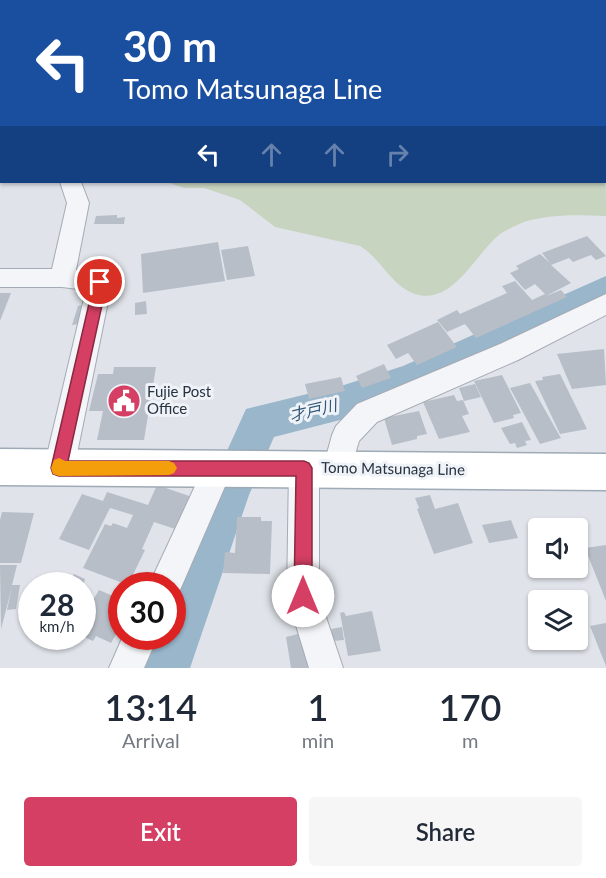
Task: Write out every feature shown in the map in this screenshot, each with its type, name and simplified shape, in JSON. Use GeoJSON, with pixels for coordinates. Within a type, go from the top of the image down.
{"type":"FeatureCollection","features":[{"type":"Feature","properties":{"kind":"main road","name":"Tomo Matsunaga Line"},"geometry":{"type":"LineString","coordinates":[[0,467],[606,472]]}},
{"type":"Feature","properties":{"kind":"street"},"geometry":{"type":"LineString","coordinates":[[63,278],[78,203],[70,183]]}},
{"type":"Feature","properties":{"kind":"street"},"geometry":{"type":"LineString","coordinates":[[0,278],[63,278],[100,282],[59,468]]}},
{"type":"Feature","properties":{"kind":"street"},"geometry":{"type":"LineString","coordinates":[[326,668],[303,596],[321,468],[346,435],[367,413],[509,352],[606,304]]}},
{"type":"Feature","properties":{"kind":"street"},"geometry":{"type":"LineString","coordinates":[[173,572],[234,468]]}},
{"type":"Feature","properties":{"kind":"street"},"geometry":{"type":"LineString","coordinates":[[126,668],[134,650]]}},
{"type":"Feature","properties":{"kind":"green space"},"geometry":{"type":"Polygon","coordinates":[[[170,183],[606,183],[606,216],[555,216],[524,222],[500,234],[454,284],[432,295],[419,295],[401,287],[375,258],[360,246],[275,227],[240,200],[204,188],[184,188],[170,183]]]}},
{"type":"Feature","properties":{"kind":"building"},"geometry":{"type":"Polygon","coordinates":[[[117,215],[117,218],[125,217],[124,224],[94,224],[96,216],[117,215]]]}},
{"type":"Feature","properties":{"kind":"building"},"geometry":{"type":"Polygon","coordinates":[[[587,236],[606,256],[596,260],[591,255],[573,262],[569,258],[551,265],[571,283],[546,296],[561,290],[567,297],[476,338],[465,324],[447,332],[437,320],[457,310],[460,314],[507,293],[502,286],[515,281],[532,300],[545,294],[535,284],[525,290],[510,273],[519,269],[516,266],[540,254],[550,263],[542,253],[587,236]]]}},
{"type":"Feature","properties":{"kind":"building"},"geometry":{"type":"Polygon","coordinates":[[[218,242],[225,281],[143,293],[141,254],[218,242]]]}},
{"type":"Feature","properties":{"kind":"building"},"geometry":{"type":"Polygon","coordinates":[[[248,246],[255,276],[227,280],[221,250],[248,246]]]}},
{"type":"Feature","properties":{"kind":"building"},"geometry":{"type":"Polygon","coordinates":[[[0,293],[11,293],[0,321],[0,293]]]}},
{"type":"Feature","properties":{"kind":"building"},"geometry":{"type":"Polygon","coordinates":[[[146,301],[147,314],[135,315],[135,303],[146,301]]]}},
{"type":"Feature","properties":{"kind":"building"},"geometry":{"type":"Polygon","coordinates":[[[82,305],[78,324],[72,325],[78,306],[82,305]]]}},
{"type":"Feature","properties":{"kind":"building"},"geometry":{"type":"Polygon","coordinates":[[[438,322],[457,347],[417,365],[408,353],[396,359],[387,345],[438,322]]]}},
{"type":"Feature","properties":{"kind":"building"},"geometry":{"type":"Polygon","coordinates":[[[604,349],[606,385],[572,389],[557,354],[604,349]]]}},
{"type":"Feature","properties":{"kind":"building"},"geometry":{"type":"Polygon","coordinates":[[[384,364],[391,378],[362,388],[356,376],[384,364]]]}},
{"type":"Feature","properties":{"kind":"building"},"geometry":{"type":"Polygon","coordinates":[[[114,367],[156,367],[144,440],[97,440],[103,411],[89,411],[98,374],[113,374],[114,367]]]}},
{"type":"Feature","properties":{"kind":"building"},"geometry":{"type":"Polygon","coordinates":[[[560,374],[587,429],[560,434],[535,381],[543,380],[542,377],[560,374]]]}},
{"type":"Feature","properties":{"kind":"building"},"geometry":{"type":"Polygon","coordinates":[[[502,375],[521,413],[513,415],[514,418],[494,423],[474,381],[502,375]]]}},
{"type":"Feature","properties":{"kind":"building"},"geometry":{"type":"Polygon","coordinates":[[[341,377],[345,391],[309,399],[305,384],[341,377]]]}},
{"type":"Feature","properties":{"kind":"building"},"geometry":{"type":"Polygon","coordinates":[[[530,383],[561,438],[540,444],[510,388],[530,383]]]}},
{"type":"Feature","properties":{"kind":"building"},"geometry":{"type":"Polygon","coordinates":[[[475,384],[481,397],[464,401],[459,388],[475,384]]]}},
{"type":"Feature","properties":{"kind":"building"},"geometry":{"type":"Polygon","coordinates":[[[454,395],[457,401],[463,400],[469,414],[462,416],[470,432],[439,439],[423,402],[454,395]]]}},
{"type":"Feature","properties":{"kind":"building"},"geometry":{"type":"Polygon","coordinates":[[[419,411],[427,434],[392,445],[384,418],[419,411]]]}},
{"type":"Feature","properties":{"kind":"building"},"geometry":{"type":"Polygon","coordinates":[[[522,422],[531,440],[525,441],[527,445],[517,448],[515,443],[510,444],[501,428],[522,422]]]}},
{"type":"Feature","properties":{"kind":"building"},"geometry":{"type":"Polygon","coordinates":[[[157,485],[195,498],[181,531],[154,522],[142,549],[145,550],[134,572],[108,572],[108,577],[83,568],[105,524],[111,526],[113,523],[127,528],[133,515],[110,508],[89,550],[59,539],[82,494],[103,501],[107,492],[148,505],[157,485]]]}},
{"type":"Feature","properties":{"kind":"building"},"geometry":{"type":"Polygon","coordinates":[[[430,495],[435,509],[458,503],[473,543],[434,554],[415,498],[430,495]]]}},
{"type":"Feature","properties":{"kind":"building"},"geometry":{"type":"Polygon","coordinates":[[[2,512],[34,513],[21,563],[0,563],[2,512]]]}},
{"type":"Feature","properties":{"kind":"building"},"geometry":{"type":"Polygon","coordinates":[[[237,517],[261,517],[261,521],[272,521],[270,574],[223,573],[225,552],[235,553],[237,517]]]}},
{"type":"Feature","properties":{"kind":"building"},"geometry":{"type":"Polygon","coordinates":[[[511,520],[518,538],[489,543],[482,525],[511,520]]]}},
{"type":"Feature","properties":{"kind":"building"},"geometry":{"type":"Polygon","coordinates":[[[606,545],[606,601],[588,556],[588,548],[606,545]]]}},
{"type":"Feature","properties":{"kind":"building"},"geometry":{"type":"Polygon","coordinates":[[[0,565],[17,565],[12,585],[18,585],[16,609],[7,610],[12,587],[1,629],[0,565]]]}},
{"type":"Feature","properties":{"kind":"building"},"geometry":{"type":"Polygon","coordinates":[[[99,590],[108,594],[108,642],[96,636],[96,595],[99,590]]]}},
{"type":"Feature","properties":{"kind":"building"},"geometry":{"type":"Polygon","coordinates":[[[372,611],[381,651],[348,656],[340,613],[344,612],[346,616],[372,611]]]}},
{"type":"Feature","properties":{"kind":"building"},"geometry":{"type":"Polygon","coordinates":[[[606,623],[606,666],[590,626],[606,623]]]}},
{"type":"Feature","properties":{"kind":"building"},"geometry":{"type":"Polygon","coordinates":[[[342,627],[344,640],[333,641],[331,629],[342,627]]]}},
{"type":"Feature","properties":{"kind":"building"},"geometry":{"type":"Polygon","coordinates":[[[302,633],[308,668],[291,668],[286,637],[302,633]]]}},
{"type":"Feature","properties":{"kind":"waterway","name":"才戸川"},"geometry":{"type":"LineString","coordinates":[[165,668],[228,495],[260,422],[344,402],[412,380],[606,289]]}},
{"type":"Feature","properties":{"kind":"slow traffic"},"geometry":{"type":"LineString","coordinates":[[59,466],[59,468],[169,468]]}},
{"type":"Feature","properties":{"kind":"place","name":"Fujie Post Office"},"geometry":{"type":"Point","coordinates":[124,401]}},
{"type":"Feature","properties":{"kind":"route"},"geometry":{"type":"LineString","coordinates":[[100,282],[59,468],[304,468],[303,596]]}}]}
